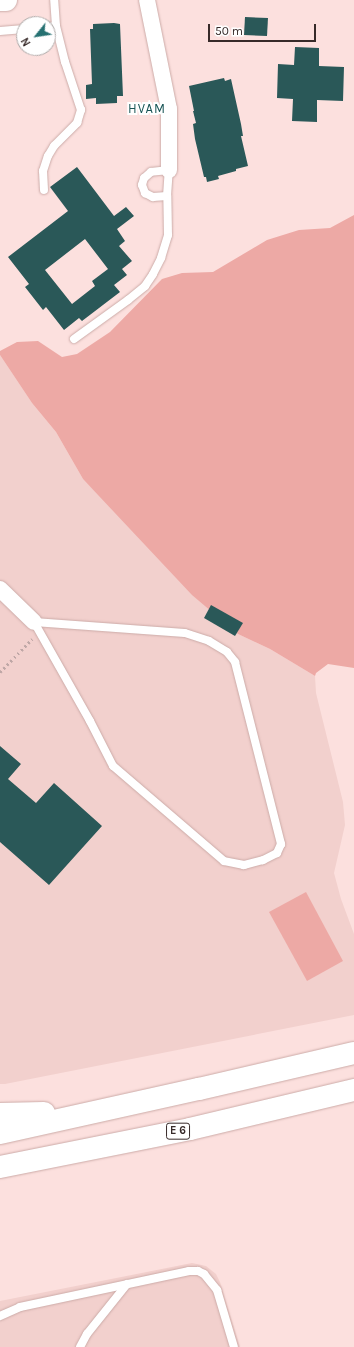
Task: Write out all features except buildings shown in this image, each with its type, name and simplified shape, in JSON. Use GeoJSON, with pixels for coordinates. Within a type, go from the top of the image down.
{"type":"FeatureCollection","features":[{"type":"Feature","properties":{"kind":"main road"},"geometry":{"type":"LineString","coordinates":[[0,0],[6,0]]}},
{"type":"Feature","properties":{"kind":"main road"},"geometry":{"type":"LineString","coordinates":[[0,1133],[99,1112],[354,1053]]}},
{"type":"Feature","properties":{"kind":"main road","name":"E 6"},"geometry":{"type":"LineString","coordinates":[[0,1168],[190,1129],[354,1090]]}},
{"type":"Feature","properties":{"kind":"main road"},"geometry":{"type":"LineString","coordinates":[[0,1114],[99,1112]]}},
{"type":"Feature","properties":{"kind":"street"},"geometry":{"type":"LineString","coordinates":[[147,0],[169,110],[169,170]]}},
{"type":"Feature","properties":{"kind":"street"},"geometry":{"type":"LineString","coordinates":[[0,589],[37,627]]}},
{"type":"Feature","properties":{"kind":"lane"},"geometry":{"type":"LineString","coordinates":[[53,16],[54,0]]}},
{"type":"Feature","properties":{"kind":"lane"},"geometry":{"type":"LineString","coordinates":[[0,31],[16,30]]}},
{"type":"Feature","properties":{"kind":"lane"},"geometry":{"type":"LineString","coordinates":[[44,190],[43,171],[48,156],[54,146],[78,124],[81,110],[56,37]]}},
{"type":"Feature","properties":{"kind":"lane"},"geometry":{"type":"LineString","coordinates":[[74,340],[145,286],[153,274],[162,258],[168,235],[167,196],[169,170],[151,172],[144,178],[142,185],[143,190],[148,195],[167,196]]}},
{"type":"Feature","properties":{"kind":"lane"},"geometry":{"type":"LineString","coordinates":[[37,627],[185,633],[209,641],[227,652],[235,662],[281,844],[276,853],[263,860],[244,865],[224,861],[113,766],[90,721],[37,627]]}},
{"type":"Feature","properties":{"kind":"lane"},"geometry":{"type":"LineString","coordinates":[[0,1316],[20,1307],[189,1271],[198,1271],[204,1274],[216,1290],[234,1347]]}},
{"type":"Feature","properties":{"kind":"lane"},"geometry":{"type":"LineString","coordinates":[[80,1347],[87,1334],[127,1284]]}},
{"type":"Feature","properties":{"kind":"path"},"geometry":{"type":"LineString","coordinates":[[0,672],[37,627]]}},
{"type":"Feature","properties":{"kind":"shaded area"},"geometry":{"type":"Polygon","coordinates":[[[354,215],[354,668],[328,664],[316,673],[315,676],[270,649],[238,634],[192,595],[83,479],[56,432],[32,403],[0,355],[0,351],[17,342],[38,341],[62,357],[77,354],[110,332],[162,279],[182,273],[213,272],[267,240],[299,230],[330,228],[354,215]]]}},
{"type":"Feature","properties":{"kind":"shaded area"},"geometry":{"type":"Polygon","coordinates":[[[0,355],[32,403],[56,432],[83,479],[238,634],[270,649],[315,676],[316,693],[343,802],[345,825],[334,873],[341,899],[354,934],[354,1015],[0,1084],[0,355]]]}},
{"type":"Feature","properties":{"kind":"shaded area"},"geometry":{"type":"Polygon","coordinates":[[[306,892],[343,961],[307,981],[269,912],[306,892]]]}},
{"type":"Feature","properties":{"kind":"shaded area"},"geometry":{"type":"Polygon","coordinates":[[[192,1263],[206,1266],[216,1274],[220,1282],[240,1347],[0,1347],[0,1301],[192,1263]]]}},
{"type":"Feature","properties":{"kind":"district","name":"HVAM"},"geometry":{"type":"Point","coordinates":[147,109]}}]}
